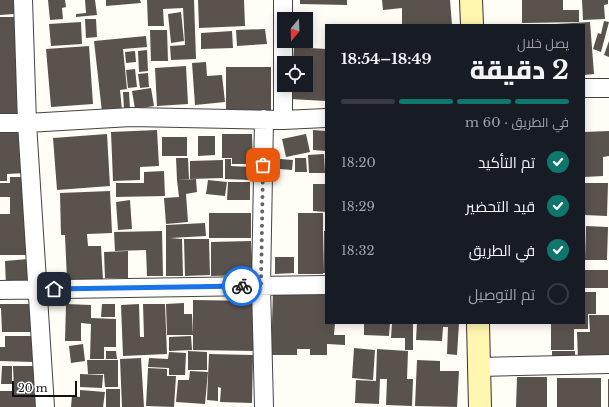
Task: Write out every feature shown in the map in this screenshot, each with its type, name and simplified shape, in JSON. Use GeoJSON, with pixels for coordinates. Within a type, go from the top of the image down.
{"type":"FeatureCollection","features":[{"type":"Feature","properties":{"kind":"street"},"geometry":{"type":"LineString","coordinates":[[23,0],[27,123],[45,407]]}},
{"type":"Feature","properties":{"kind":"street"},"geometry":{"type":"LineString","coordinates":[[283,0],[283,120]]}},
{"type":"Feature","properties":{"kind":"street"},"geometry":{"type":"LineString","coordinates":[[471,0],[472,24]]}},
{"type":"Feature","properties":{"kind":"street"},"geometry":{"type":"LineString","coordinates":[[585,88],[609,88]]}},
{"type":"Feature","properties":{"kind":"street"},"geometry":{"type":"LineString","coordinates":[[0,123],[27,123],[131,117],[264,120],[325,118]]}},
{"type":"Feature","properties":{"kind":"street"},"geometry":{"type":"LineString","coordinates":[[264,120],[261,286],[264,407]]}},
{"type":"Feature","properties":{"kind":"street"},"geometry":{"type":"LineString","coordinates":[[0,290],[325,285]]}},
{"type":"Feature","properties":{"kind":"street"},"geometry":{"type":"LineString","coordinates":[[478,324],[480,407]]}},
{"type":"Feature","properties":{"kind":"street"},"geometry":{"type":"LineString","coordinates":[[479,367],[609,364]]}},
{"type":"Feature","properties":{"kind":"building"},"geometry":{"type":"Polygon","coordinates":[[[0,0],[14,0],[14,14],[0,15],[0,0]]]}},
{"type":"Feature","properties":{"kind":"building"},"geometry":{"type":"Polygon","coordinates":[[[48,0],[65,0],[66,7],[62,8],[63,19],[50,20],[48,0]]]}},
{"type":"Feature","properties":{"kind":"building"},"geometry":{"type":"Polygon","coordinates":[[[85,0],[95,0],[97,15],[76,17],[76,14],[86,13],[85,0]]]}},
{"type":"Feature","properties":{"kind":"building"},"geometry":{"type":"Polygon","coordinates":[[[106,0],[140,0],[141,3],[106,6],[106,0]]]}},
{"type":"Feature","properties":{"kind":"building"},"geometry":{"type":"Polygon","coordinates":[[[147,0],[194,0],[196,59],[171,60],[170,46],[185,45],[183,8],[163,9],[164,26],[148,26],[147,0]]]}},
{"type":"Feature","properties":{"kind":"building"},"geometry":{"type":"Polygon","coordinates":[[[198,0],[244,0],[245,26],[199,28],[198,0]]]}},
{"type":"Feature","properties":{"kind":"building"},"geometry":{"type":"Polygon","coordinates":[[[300,0],[347,0],[347,5],[300,4],[300,0]]]}},
{"type":"Feature","properties":{"kind":"building"},"geometry":{"type":"Polygon","coordinates":[[[382,0],[450,0],[452,24],[402,24],[402,8],[383,10],[382,0]]]}},
{"type":"Feature","properties":{"kind":"building"},"geometry":{"type":"Polygon","coordinates":[[[522,0],[563,0],[563,10],[579,10],[579,22],[522,23],[522,0]]]}},
{"type":"Feature","properties":{"kind":"building"},"geometry":{"type":"Polygon","coordinates":[[[582,0],[608,0],[608,4],[604,5],[605,19],[583,20],[582,0]]]}},
{"type":"Feature","properties":{"kind":"building"},"geometry":{"type":"Polygon","coordinates":[[[181,12],[184,41],[171,43],[168,14],[181,12]]]}},
{"type":"Feature","properties":{"kind":"building"},"geometry":{"type":"Polygon","coordinates":[[[0,17],[17,17],[20,119],[0,119],[0,17]]]}},
{"type":"Feature","properties":{"kind":"building"},"geometry":{"type":"Polygon","coordinates":[[[85,19],[96,19],[97,37],[86,38],[85,19]]]}},
{"type":"Feature","properties":{"kind":"building"},"geometry":{"type":"Polygon","coordinates":[[[604,21],[609,22],[601,52],[593,49],[598,33],[601,34],[604,21]]]}},
{"type":"Feature","properties":{"kind":"building"},"geometry":{"type":"Polygon","coordinates":[[[81,22],[82,44],[51,46],[49,24],[81,22]]]}},
{"type":"Feature","properties":{"kind":"building"},"geometry":{"type":"Polygon","coordinates":[[[590,22],[594,74],[585,75],[585,24],[556,24],[590,22]]]}},
{"type":"Feature","properties":{"kind":"building"},"geometry":{"type":"Polygon","coordinates":[[[265,29],[267,44],[237,46],[236,30],[265,29]]]}},
{"type":"Feature","properties":{"kind":"building"},"geometry":{"type":"Polygon","coordinates":[[[150,30],[167,30],[168,61],[151,61],[150,30]]]}},
{"type":"Feature","properties":{"kind":"building"},"geometry":{"type":"Polygon","coordinates":[[[232,31],[233,48],[201,49],[201,33],[232,31]]]}},
{"type":"Feature","properties":{"kind":"building"},"geometry":{"type":"Polygon","coordinates":[[[146,36],[147,47],[123,49],[127,89],[120,90],[122,110],[102,112],[94,41],[146,36]]]}},
{"type":"Feature","properties":{"kind":"building"},"geometry":{"type":"Polygon","coordinates":[[[609,41],[609,57],[604,55],[609,41]]]}},
{"type":"Feature","properties":{"kind":"building"},"geometry":{"type":"Polygon","coordinates":[[[89,46],[93,104],[51,107],[46,49],[89,46]]]}},
{"type":"Feature","properties":{"kind":"building"},"geometry":{"type":"Polygon","coordinates":[[[294,48],[325,49],[325,101],[290,99],[290,92],[313,92],[313,56],[293,56],[294,48]]]}},
{"type":"Feature","properties":{"kind":"building"},"geometry":{"type":"Polygon","coordinates":[[[147,50],[148,71],[139,72],[138,51],[147,50]]]}},
{"type":"Feature","properties":{"kind":"building"},"geometry":{"type":"Polygon","coordinates":[[[135,51],[136,62],[126,63],[125,52],[135,51]]]}},
{"type":"Feature","properties":{"kind":"building"},"geometry":{"type":"Polygon","coordinates":[[[206,62],[207,76],[222,75],[225,102],[195,105],[192,63],[206,62]]]}},
{"type":"Feature","properties":{"kind":"building"},"geometry":{"type":"Polygon","coordinates":[[[186,66],[188,104],[157,106],[155,68],[186,66]]]}},
{"type":"Feature","properties":{"kind":"building"},"geometry":{"type":"Polygon","coordinates":[[[226,67],[271,67],[271,112],[226,112],[226,67]]]}},
{"type":"Feature","properties":{"kind":"building"},"geometry":{"type":"Polygon","coordinates":[[[135,69],[137,87],[128,88],[126,70],[135,69]]]}},
{"type":"Feature","properties":{"kind":"building"},"geometry":{"type":"Polygon","coordinates":[[[148,73],[149,87],[140,88],[138,74],[148,73]]]}},
{"type":"Feature","properties":{"kind":"building"},"geometry":{"type":"Polygon","coordinates":[[[151,88],[154,106],[135,109],[132,91],[151,88]]]}},
{"type":"Feature","properties":{"kind":"building"},"geometry":{"type":"Polygon","coordinates":[[[123,92],[129,92],[130,109],[124,109],[123,92]]]}},
{"type":"Feature","properties":{"kind":"building"},"geometry":{"type":"Polygon","coordinates":[[[0,127],[24,127],[26,173],[7,174],[7,181],[0,181],[0,127]]]}},
{"type":"Feature","properties":{"kind":"building"},"geometry":{"type":"Polygon","coordinates":[[[157,130],[159,166],[140,167],[140,180],[113,181],[111,132],[157,130]]]}},
{"type":"Feature","properties":{"kind":"building"},"geometry":{"type":"Polygon","coordinates":[[[313,130],[325,131],[325,151],[313,150],[313,130]]]}},
{"type":"Feature","properties":{"kind":"building"},"geometry":{"type":"Polygon","coordinates":[[[609,131],[609,156],[603,157],[603,176],[585,177],[585,132],[609,131]]]}},
{"type":"Feature","properties":{"kind":"building"},"geometry":{"type":"Polygon","coordinates":[[[107,134],[110,186],[57,190],[53,138],[107,134]]]}},
{"type":"Feature","properties":{"kind":"building"},"geometry":{"type":"Polygon","coordinates":[[[222,134],[252,134],[253,164],[232,164],[232,158],[222,158],[222,134]]]}},
{"type":"Feature","properties":{"kind":"building"},"geometry":{"type":"Polygon","coordinates":[[[306,134],[310,152],[286,157],[282,139],[306,134]]]}},
{"type":"Feature","properties":{"kind":"building"},"geometry":{"type":"Polygon","coordinates":[[[198,136],[215,136],[215,155],[198,156],[198,136]]]}},
{"type":"Feature","properties":{"kind":"building"},"geometry":{"type":"Polygon","coordinates":[[[162,137],[187,137],[187,156],[162,156],[162,137]]]}},
{"type":"Feature","properties":{"kind":"building"},"geometry":{"type":"Polygon","coordinates":[[[324,154],[325,173],[309,173],[308,155],[324,154]]]}},
{"type":"Feature","properties":{"kind":"building"},"geometry":{"type":"Polygon","coordinates":[[[176,158],[188,158],[189,179],[177,180],[176,158]]]}},
{"type":"Feature","properties":{"kind":"building"},"geometry":{"type":"Polygon","coordinates":[[[295,158],[306,158],[307,172],[295,172],[295,158]]]}},
{"type":"Feature","properties":{"kind":"building"},"geometry":{"type":"Polygon","coordinates":[[[225,159],[231,159],[231,166],[251,167],[250,180],[225,179],[225,159]]]}},
{"type":"Feature","properties":{"kind":"building"},"geometry":{"type":"Polygon","coordinates":[[[280,159],[293,160],[292,170],[280,169],[280,159]]]}},
{"type":"Feature","properties":{"kind":"building"},"geometry":{"type":"Polygon","coordinates":[[[223,160],[223,178],[190,179],[190,161],[223,160]]]}},
{"type":"Feature","properties":{"kind":"building"},"geometry":{"type":"Polygon","coordinates":[[[164,171],[165,196],[116,197],[116,183],[144,183],[144,172],[164,171]]]}},
{"type":"Feature","properties":{"kind":"building"},"geometry":{"type":"Polygon","coordinates":[[[10,177],[28,177],[28,255],[0,255],[0,214],[10,214],[10,197],[0,197],[0,183],[10,183],[10,177]]]}},
{"type":"Feature","properties":{"kind":"building"},"geometry":{"type":"Polygon","coordinates":[[[196,179],[197,192],[186,194],[188,222],[166,224],[164,198],[179,197],[177,180],[196,179]]]}},
{"type":"Feature","properties":{"kind":"building"},"geometry":{"type":"Polygon","coordinates":[[[208,180],[227,182],[225,196],[206,194],[208,180]]]}},
{"type":"Feature","properties":{"kind":"building"},"geometry":{"type":"Polygon","coordinates":[[[228,182],[250,182],[250,200],[227,200],[228,182]]]}},
{"type":"Feature","properties":{"kind":"building"},"geometry":{"type":"Polygon","coordinates":[[[585,183],[608,183],[607,216],[585,215],[585,183]]]}},
{"type":"Feature","properties":{"kind":"building"},"geometry":{"type":"Polygon","coordinates":[[[313,184],[325,184],[325,212],[313,211],[313,184]]]}},
{"type":"Feature","properties":{"kind":"building"},"geometry":{"type":"Polygon","coordinates":[[[110,191],[112,233],[87,234],[88,246],[101,246],[103,280],[67,281],[65,235],[61,235],[60,193],[110,191]]]}},
{"type":"Feature","properties":{"kind":"building"},"geometry":{"type":"Polygon","coordinates":[[[130,200],[132,229],[118,230],[116,202],[130,200]]]}},
{"type":"Feature","properties":{"kind":"building"},"geometry":{"type":"Polygon","coordinates":[[[209,213],[251,213],[251,238],[209,238],[209,213]]]}},
{"type":"Feature","properties":{"kind":"building"},"geometry":{"type":"Polygon","coordinates":[[[298,213],[323,213],[323,274],[298,274],[298,213]]]}},
{"type":"Feature","properties":{"kind":"building"},"geometry":{"type":"Polygon","coordinates":[[[205,223],[206,236],[170,238],[182,239],[183,276],[166,276],[166,225],[205,223]]]}},
{"type":"Feature","properties":{"kind":"building"},"geometry":{"type":"Polygon","coordinates":[[[586,226],[608,227],[607,260],[585,260],[586,226]]]}},
{"type":"Feature","properties":{"kind":"building"},"geometry":{"type":"Polygon","coordinates":[[[162,231],[163,276],[147,276],[146,250],[115,251],[114,232],[162,231]]]}},
{"type":"Feature","properties":{"kind":"building"},"geometry":{"type":"Polygon","coordinates":[[[324,231],[325,231],[325,273],[323,273],[324,231]]]}},
{"type":"Feature","properties":{"kind":"building"},"geometry":{"type":"Polygon","coordinates":[[[184,239],[209,239],[210,275],[185,276],[184,239]]]}},
{"type":"Feature","properties":{"kind":"building"},"geometry":{"type":"Polygon","coordinates":[[[251,241],[253,275],[211,276],[211,242],[251,241]]]}},
{"type":"Feature","properties":{"kind":"building"},"geometry":{"type":"Polygon","coordinates":[[[128,251],[128,278],[105,278],[104,252],[128,251]]]}},
{"type":"Feature","properties":{"kind":"building"},"geometry":{"type":"Polygon","coordinates":[[[275,257],[294,257],[294,273],[275,274],[275,257]]]}},
{"type":"Feature","properties":{"kind":"building"},"geometry":{"type":"Polygon","coordinates":[[[28,259],[29,287],[6,288],[5,261],[28,259]]]}},
{"type":"Feature","properties":{"kind":"building"},"geometry":{"type":"Polygon","coordinates":[[[585,270],[608,270],[608,288],[585,288],[585,270]]]}},
{"type":"Feature","properties":{"kind":"building"},"geometry":{"type":"Polygon","coordinates":[[[273,290],[325,292],[325,324],[335,324],[334,335],[345,335],[345,345],[327,344],[327,355],[310,355],[310,349],[297,349],[297,355],[271,355],[273,290]]]}},
{"type":"Feature","properties":{"kind":"building"},"geometry":{"type":"Polygon","coordinates":[[[585,292],[596,292],[596,314],[588,314],[588,329],[574,329],[574,350],[551,350],[551,324],[585,324],[585,292]]]}},
{"type":"Feature","properties":{"kind":"building"},"geometry":{"type":"Polygon","coordinates":[[[193,300],[256,301],[255,351],[193,350],[193,300]]]}},
{"type":"Feature","properties":{"kind":"building"},"geometry":{"type":"Polygon","coordinates":[[[184,303],[184,314],[192,314],[193,335],[167,335],[166,304],[184,303]]]}},
{"type":"Feature","properties":{"kind":"building"},"geometry":{"type":"Polygon","coordinates":[[[0,304],[32,304],[33,332],[2,332],[0,304]]]}},
{"type":"Feature","properties":{"kind":"building"},"geometry":{"type":"Polygon","coordinates":[[[66,304],[91,305],[91,318],[116,319],[116,347],[104,347],[104,359],[90,359],[91,324],[81,323],[81,341],[65,341],[66,304]]]}},
{"type":"Feature","properties":{"kind":"building"},"geometry":{"type":"Polygon","coordinates":[[[102,304],[115,304],[115,317],[101,317],[102,304]]]}},
{"type":"Feature","properties":{"kind":"building"},"geometry":{"type":"Polygon","coordinates":[[[139,304],[140,337],[144,337],[143,304],[165,304],[167,354],[123,356],[121,305],[139,304]]]}},
{"type":"Feature","properties":{"kind":"building"},"geometry":{"type":"Polygon","coordinates":[[[589,315],[609,315],[609,360],[578,360],[577,332],[590,332],[589,315]]]}},
{"type":"Feature","properties":{"kind":"building"},"geometry":{"type":"Polygon","coordinates":[[[364,324],[390,324],[389,336],[364,335],[364,324]]]}},
{"type":"Feature","properties":{"kind":"building"},"geometry":{"type":"Polygon","coordinates":[[[392,324],[413,324],[413,350],[405,350],[405,338],[391,338],[392,324]]]}},
{"type":"Feature","properties":{"kind":"building"},"geometry":{"type":"Polygon","coordinates":[[[417,324],[459,324],[457,355],[447,354],[448,327],[443,327],[442,341],[416,340],[417,324]]]}},
{"type":"Feature","properties":{"kind":"building"},"geometry":{"type":"Polygon","coordinates":[[[5,336],[33,336],[33,362],[0,361],[0,347],[5,347],[5,336]]]}},
{"type":"Feature","properties":{"kind":"building"},"geometry":{"type":"Polygon","coordinates":[[[191,336],[192,350],[169,351],[169,337],[191,336]]]}},
{"type":"Feature","properties":{"kind":"building"},"geometry":{"type":"Polygon","coordinates":[[[83,344],[85,361],[71,363],[69,346],[83,344]]]}},
{"type":"Feature","properties":{"kind":"building"},"geometry":{"type":"Polygon","coordinates":[[[354,348],[375,350],[373,380],[352,378],[354,348]]]}},
{"type":"Feature","properties":{"kind":"building"},"geometry":{"type":"Polygon","coordinates":[[[377,349],[408,351],[407,379],[413,379],[412,406],[386,405],[387,379],[380,379],[379,404],[355,403],[356,380],[376,381],[377,349]]]}},
{"type":"Feature","properties":{"kind":"building"},"geometry":{"type":"Polygon","coordinates":[[[106,351],[116,351],[117,359],[106,359],[106,351]]]}},
{"type":"Feature","properties":{"kind":"building"},"geometry":{"type":"Polygon","coordinates":[[[188,351],[207,352],[207,370],[188,370],[188,351]]]}},
{"type":"Feature","properties":{"kind":"building"},"geometry":{"type":"Polygon","coordinates":[[[552,351],[575,351],[575,359],[552,360],[552,351]]]}},
{"type":"Feature","properties":{"kind":"building"},"geometry":{"type":"Polygon","coordinates":[[[169,352],[186,353],[185,375],[169,375],[169,368],[148,367],[149,358],[168,359],[169,352]]]}},
{"type":"Feature","properties":{"kind":"building"},"geometry":{"type":"Polygon","coordinates":[[[209,354],[253,355],[252,403],[220,402],[221,388],[218,387],[218,401],[207,400],[209,354]]]}},
{"type":"Feature","properties":{"kind":"building"},"geometry":{"type":"Polygon","coordinates":[[[141,358],[144,407],[122,407],[120,359],[141,358]]]}},
{"type":"Feature","properties":{"kind":"building"},"geometry":{"type":"Polygon","coordinates":[[[87,360],[118,360],[118,387],[105,387],[104,374],[88,374],[87,360]]]}},
{"type":"Feature","properties":{"kind":"building"},"geometry":{"type":"Polygon","coordinates":[[[417,360],[440,361],[440,371],[459,371],[457,407],[415,406],[417,360]]]}},
{"type":"Feature","properties":{"kind":"building"},"geometry":{"type":"Polygon","coordinates":[[[2,366],[12,366],[12,384],[1,384],[2,366]]]}},
{"type":"Feature","properties":{"kind":"building"},"geometry":{"type":"Polygon","coordinates":[[[13,366],[35,366],[36,407],[0,407],[0,391],[14,391],[13,366]]]}},
{"type":"Feature","properties":{"kind":"building"},"geometry":{"type":"Polygon","coordinates":[[[148,368],[167,369],[167,376],[176,376],[174,407],[146,406],[148,368]]]}},
{"type":"Feature","properties":{"kind":"building"},"geometry":{"type":"Polygon","coordinates":[[[190,371],[208,372],[205,404],[176,402],[178,380],[189,380],[190,371]]]}},
{"type":"Feature","properties":{"kind":"building"},"geometry":{"type":"Polygon","coordinates":[[[80,374],[103,375],[102,388],[80,387],[80,374]]]}},
{"type":"Feature","properties":{"kind":"building"},"geometry":{"type":"Polygon","coordinates":[[[517,377],[547,377],[547,407],[516,407],[517,377]]]}},
{"type":"Feature","properties":{"kind":"building"},"geometry":{"type":"Polygon","coordinates":[[[557,378],[601,378],[601,407],[557,407],[557,378]]]}},
{"type":"Feature","properties":{"kind":"building"},"geometry":{"type":"Polygon","coordinates":[[[609,379],[609,407],[608,407],[609,379]]]}},
{"type":"Feature","properties":{"kind":"building"},"geometry":{"type":"Polygon","coordinates":[[[106,389],[120,389],[120,407],[106,407],[106,389]]]}},
{"type":"Feature","properties":{"kind":"building"},"geometry":{"type":"Polygon","coordinates":[[[80,390],[105,392],[103,407],[71,407],[72,396],[80,397],[80,390]]]}},
{"type":"Feature","properties":{"kind":"way so far"},"geometry":{"type":"LineString","coordinates":[[242,286],[261,286],[263,165]]}},
{"type":"Feature","properties":{"kind":"route"},"geometry":{"type":"LineString","coordinates":[[54,289],[242,286]]}}]}
